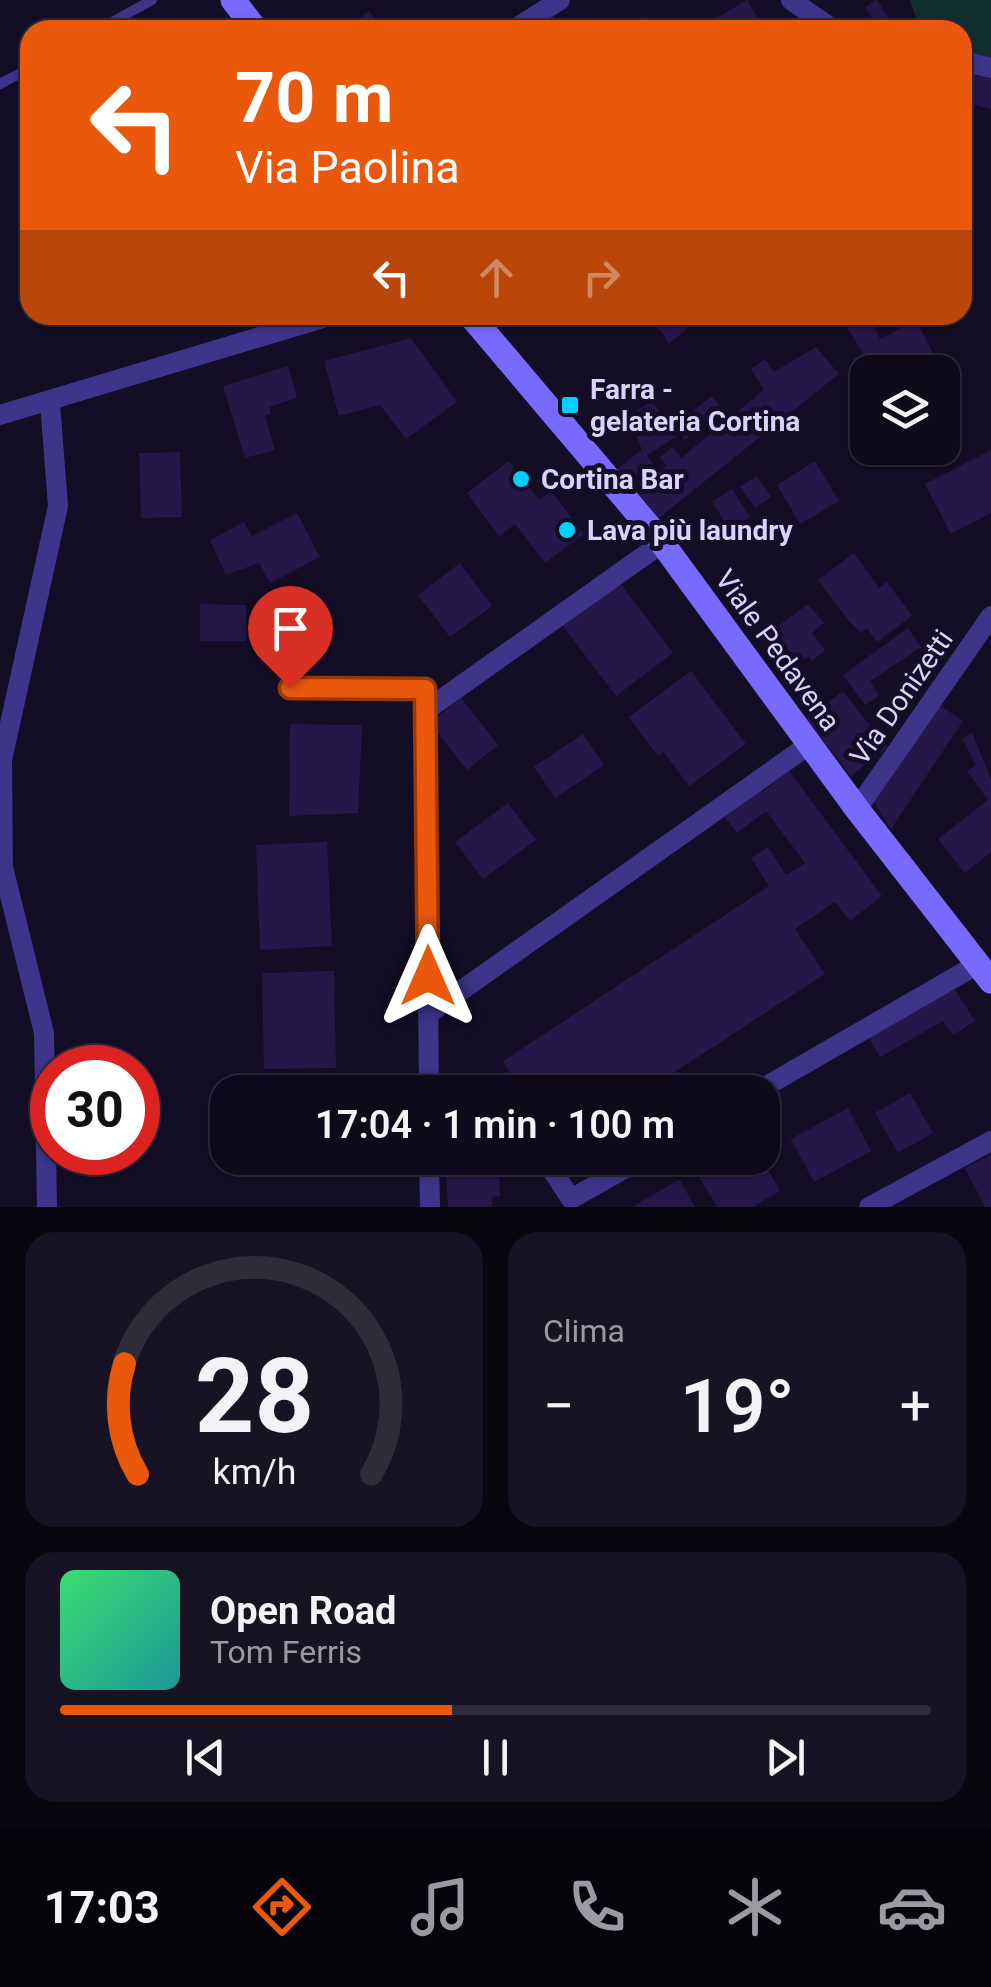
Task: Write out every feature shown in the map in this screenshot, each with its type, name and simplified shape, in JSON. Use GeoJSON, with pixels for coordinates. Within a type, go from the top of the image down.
{"type":"FeatureCollection","features":[{"type":"Feature","properties":{"kind":"main road"},"geometry":{"type":"LineString","coordinates":[[233,0],[248,20]]}},
{"type":"Feature","properties":{"kind":"main road","name":"Viale Pedavena"},"geometry":{"type":"LineString","coordinates":[[478,325],[662,543],[984,973]]}},
{"type":"Feature","properties":{"kind":"street"},"geometry":{"type":"LineString","coordinates":[[529,20],[560,0]]}},
{"type":"Feature","properties":{"kind":"street"},"geometry":{"type":"LineString","coordinates":[[791,0],[820,20]]}},
{"type":"Feature","properties":{"kind":"street"},"geometry":{"type":"LineString","coordinates":[[0,415],[301,325]]}},
{"type":"Feature","properties":{"kind":"street"},"geometry":{"type":"LineString","coordinates":[[48,1207],[44,1033],[3,867],[2,760],[58,506],[50,403]]}},
{"type":"Feature","properties":{"kind":"street"},"geometry":{"type":"LineString","coordinates":[[425,711],[662,543]]}},
{"type":"Feature","properties":{"kind":"street","name":"Via Donizetti"},"geometry":{"type":"LineString","coordinates":[[857,808],[991,616]]}},
{"type":"Feature","properties":{"kind":"street"},"geometry":{"type":"LineString","coordinates":[[290,688],[425,689],[428,1075]]}},
{"type":"Feature","properties":{"kind":"street"},"geometry":{"type":"LineString","coordinates":[[428,1014],[810,744]]}},
{"type":"Feature","properties":{"kind":"street"},"geometry":{"type":"LineString","coordinates":[[780,1079],[984,973]]}},
{"type":"Feature","properties":{"kind":"street"},"geometry":{"type":"LineString","coordinates":[[869,1207],[991,1141]]}},
{"type":"Feature","properties":{"kind":"street"},"geometry":{"type":"LineString","coordinates":[[429,1175],[430,1207]]}},
{"type":"Feature","properties":{"kind":"street"},"geometry":{"type":"LineString","coordinates":[[555,1175],[571,1199],[613,1175]]}},
{"type":"Feature","properties":{"kind":"lane"},"geometry":{"type":"LineString","coordinates":[[116,20],[152,0]]}},
{"type":"Feature","properties":{"kind":"green space"},"geometry":{"type":"Polygon","coordinates":[[[910,0],[991,0],[991,65],[972,62],[972,20],[917,20],[910,0]]]}},
{"type":"Feature","properties":{"kind":"building"},"geometry":{"type":"Polygon","coordinates":[[[747,0],[759,20],[713,20],[747,0]]]}},
{"type":"Feature","properties":{"kind":"building"},"geometry":{"type":"Polygon","coordinates":[[[877,0],[890,20],[873,20],[865,7],[877,0]]]}},
{"type":"Feature","properties":{"kind":"building"},"geometry":{"type":"Polygon","coordinates":[[[369,11],[376,20],[357,20],[369,11]]]}},
{"type":"Feature","properties":{"kind":"building"},"geometry":{"type":"Polygon","coordinates":[[[972,73],[991,78],[991,109],[972,104],[972,73]]]}},
{"type":"Feature","properties":{"kind":"building"},"geometry":{"type":"Polygon","coordinates":[[[656,325],[692,325],[669,343],[656,325]]]}},
{"type":"Feature","properties":{"kind":"building"},"geometry":{"type":"Polygon","coordinates":[[[873,325],[880,339],[907,325],[919,325],[934,355],[864,355],[847,327],[873,325]]]}},
{"type":"Feature","properties":{"kind":"building"},"geometry":{"type":"Polygon","coordinates":[[[411,338],[457,402],[406,439],[380,405],[339,416],[324,361],[411,338]]]}},
{"type":"Feature","properties":{"kind":"building"},"geometry":{"type":"Polygon","coordinates":[[[816,347],[839,374],[654,522],[615,470],[642,450],[628,416],[652,401],[677,436],[647,455],[658,472],[666,466],[660,457],[673,447],[681,458],[764,390],[751,369],[765,359],[774,372],[816,347]]]}},
{"type":"Feature","properties":{"kind":"building"},"geometry":{"type":"Polygon","coordinates":[[[288,366],[297,398],[269,407],[271,414],[265,416],[275,450],[245,458],[223,386],[288,366]]]}},
{"type":"Feature","properties":{"kind":"building"},"geometry":{"type":"Polygon","coordinates":[[[712,396],[720,407],[685,440],[674,426],[712,396]]]}},
{"type":"Feature","properties":{"kind":"building"},"geometry":{"type":"Polygon","coordinates":[[[991,450],[991,513],[951,534],[925,484],[991,450]]]}},
{"type":"Feature","properties":{"kind":"building"},"geometry":{"type":"Polygon","coordinates":[[[180,452],[182,517],[141,518],[139,453],[180,452]]]}},
{"type":"Feature","properties":{"kind":"building"},"geometry":{"type":"Polygon","coordinates":[[[509,461],[539,500],[551,491],[584,534],[545,563],[515,524],[499,536],[467,493],[509,461]]]}},
{"type":"Feature","properties":{"kind":"building"},"geometry":{"type":"Polygon","coordinates":[[[815,461],[839,501],[800,524],[777,485],[815,461]]]}},
{"type":"Feature","properties":{"kind":"building"},"geometry":{"type":"Polygon","coordinates":[[[757,476],[771,497],[755,508],[740,487],[757,476]]]}},
{"type":"Feature","properties":{"kind":"building"},"geometry":{"type":"Polygon","coordinates":[[[732,489],[750,517],[730,530],[712,502],[732,489]]]}},
{"type":"Feature","properties":{"kind":"building"},"geometry":{"type":"Polygon","coordinates":[[[297,513],[320,557],[270,583],[259,563],[226,575],[210,540],[244,522],[252,536],[297,513]]]}},
{"type":"Feature","properties":{"kind":"building"},"geometry":{"type":"Polygon","coordinates":[[[854,553],[879,588],[887,582],[912,616],[877,642],[867,628],[861,633],[849,621],[818,580],[854,553]]]}},
{"type":"Feature","properties":{"kind":"building"},"geometry":{"type":"Polygon","coordinates":[[[460,563],[492,606],[450,637],[418,595],[460,563]]]}},
{"type":"Feature","properties":{"kind":"building"},"geometry":{"type":"Polygon","coordinates":[[[616,578],[673,653],[616,696],[559,621],[616,578]]]}},
{"type":"Feature","properties":{"kind":"building"},"geometry":{"type":"Polygon","coordinates":[[[200,604],[246,605],[246,641],[200,641],[200,604]]]}},
{"type":"Feature","properties":{"kind":"building"},"geometry":{"type":"Polygon","coordinates":[[[808,604],[824,623],[812,633],[825,650],[812,661],[808,656],[798,664],[770,632],[808,604]]]}},
{"type":"Feature","properties":{"kind":"building"},"geometry":{"type":"Polygon","coordinates":[[[908,628],[921,647],[870,681],[879,696],[865,705],[843,675],[908,628]]]}},
{"type":"Feature","properties":{"kind":"building"},"geometry":{"type":"Polygon","coordinates":[[[691,671],[746,744],[689,786],[664,752],[658,756],[629,717],[691,671]]]}},
{"type":"Feature","properties":{"kind":"building"},"geometry":{"type":"Polygon","coordinates":[[[843,691],[887,748],[851,776],[807,719],[843,691]]]}},
{"type":"Feature","properties":{"kind":"building"},"geometry":{"type":"Polygon","coordinates":[[[461,698],[498,745],[467,770],[430,723],[461,698]]]}},
{"type":"Feature","properties":{"kind":"building"},"geometry":{"type":"Polygon","coordinates":[[[939,705],[963,721],[891,829],[874,802],[939,705]]]}},
{"type":"Feature","properties":{"kind":"building"},"geometry":{"type":"Polygon","coordinates":[[[290,724],[362,725],[358,813],[289,816],[290,724]]]}},
{"type":"Feature","properties":{"kind":"building"},"geometry":{"type":"Polygon","coordinates":[[[972,733],[991,779],[991,852],[965,873],[938,839],[988,800],[967,771],[976,765],[962,738],[972,733]]]}},
{"type":"Feature","properties":{"kind":"building"},"geometry":{"type":"Polygon","coordinates":[[[583,734],[604,765],[555,798],[534,767],[583,734]]]}},
{"type":"Feature","properties":{"kind":"building"},"geometry":{"type":"Polygon","coordinates":[[[789,771],[882,896],[850,921],[835,902],[795,929],[825,974],[670,1075],[510,1075],[503,1061],[769,886],[751,858],[768,847],[786,875],[805,863],[766,811],[737,833],[721,812],[757,785],[762,792],[789,771]]]}},
{"type":"Feature","properties":{"kind":"building"},"geometry":{"type":"Polygon","coordinates":[[[508,803],[536,840],[483,879],[455,842],[508,803]]]}},
{"type":"Feature","properties":{"kind":"building"},"geometry":{"type":"Polygon","coordinates":[[[327,842],[332,946],[260,950],[256,845],[327,842]]]}},
{"type":"Feature","properties":{"kind":"building"},"geometry":{"type":"Polygon","coordinates":[[[334,971],[336,1068],[264,1069],[262,973],[334,971]]]}},
{"type":"Feature","properties":{"kind":"building"},"geometry":{"type":"Polygon","coordinates":[[[950,982],[975,1021],[953,1035],[943,1021],[880,1057],[866,1033],[950,982]]]}},
{"type":"Feature","properties":{"kind":"building"},"geometry":{"type":"Polygon","coordinates":[[[910,1093],[933,1133],[898,1153],[875,1113],[910,1093]]]}},
{"type":"Feature","properties":{"kind":"building"},"geometry":{"type":"Polygon","coordinates":[[[848,1108],[871,1151],[814,1182],[791,1139],[848,1108]]]}},
{"type":"Feature","properties":{"kind":"building"},"geometry":{"type":"Polygon","coordinates":[[[991,1155],[991,1207],[985,1207],[965,1168],[991,1155]]]}},
{"type":"Feature","properties":{"kind":"building"},"geometry":{"type":"Polygon","coordinates":[[[446,1175],[499,1175],[500,1196],[492,1197],[492,1207],[448,1207],[446,1175]]]}},
{"type":"Feature","properties":{"kind":"building"},"geometry":{"type":"Polygon","coordinates":[[[698,1175],[771,1175],[780,1191],[752,1207],[717,1207],[698,1175]]]}},
{"type":"Feature","properties":{"kind":"building"},"geometry":{"type":"Polygon","coordinates":[[[680,1180],[695,1207],[632,1207],[675,1182],[680,1180]]]}},
{"type":"Feature","properties":{"kind":"place","name":"Farra - gelateria Cortina"},"geometry":{"type":"Point","coordinates":[570,405]}},
{"type":"Feature","properties":{"kind":"place","name":"Cortina Bar"},"geometry":{"type":"Point","coordinates":[521,479]}},
{"type":"Feature","properties":{"kind":"place","name":"Lava più laundry"},"geometry":{"type":"Point","coordinates":[567,530]}},
{"type":"Feature","properties":{"kind":"route"},"geometry":{"type":"LineString","coordinates":[[290,688],[425,689],[428,976]]}}]}
